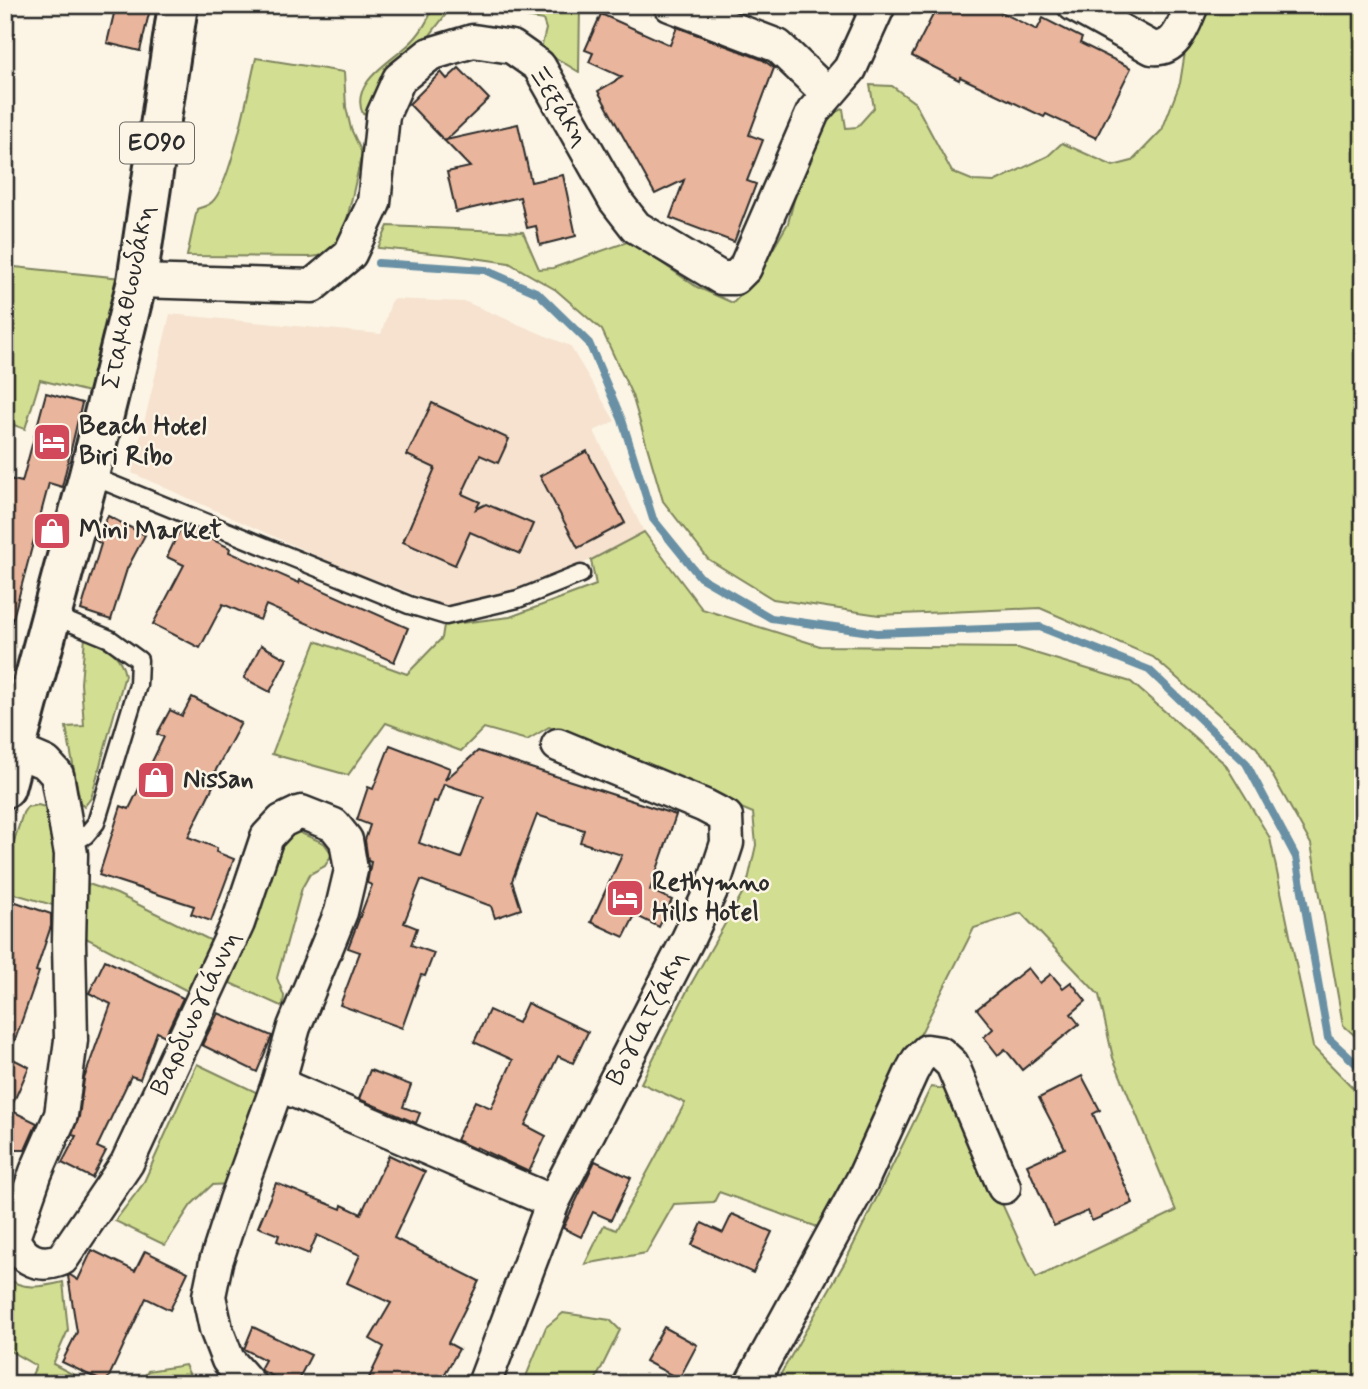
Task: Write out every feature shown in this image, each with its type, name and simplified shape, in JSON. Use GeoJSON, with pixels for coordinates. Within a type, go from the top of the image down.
{"type":"FeatureCollection","features":[{"type":"Feature","properties":{"kind":"main road","name":"Σταμαθιουδάκη"},"geometry":{"type":"LineString","coordinates":[[10,771],[89,475],[136,281],[178,5]]}},
{"type":"Feature","properties":{"kind":"street"},"geometry":{"type":"LineString","coordinates":[[670,5],[778,46],[827,93]]}},
{"type":"Feature","properties":{"kind":"street","name":"Ξεξάκη"},"geometry":{"type":"LineString","coordinates":[[136,281],[312,286],[350,254],[374,203],[383,115],[400,79],[430,54],[473,41],[512,47],[539,66],[615,200],[636,227],[721,278],[735,278],[745,268],[813,112],[850,69],[879,5]]}},
{"type":"Feature","properties":{"kind":"street"},"geometry":{"type":"LineString","coordinates":[[1074,5],[1152,48],[1159,49],[1172,43],[1192,5]]}},
{"type":"Feature","properties":{"kind":"street","name":"Βογιατζάκη"},"geometry":{"type":"LineString","coordinates":[[484,1384],[553,1202],[688,939],[713,886],[727,843],[726,817],[558,745]]}},
{"type":"Feature","properties":{"kind":"street","name":"Βαρδινογιάννη"},"geometry":{"type":"LineString","coordinates":[[10,771],[32,757],[46,764],[57,775],[69,845],[70,1052],[61,1115],[36,1172],[13,1238],[25,1256],[48,1265],[62,1259],[127,1163],[238,923],[267,837],[282,821],[301,812],[334,825],[346,840],[351,870],[341,912],[294,1027],[278,1084],[216,1262],[209,1296],[216,1329],[228,1360],[249,1384]]}},
{"type":"Feature","properties":{"kind":"street"},"geometry":{"type":"LineString","coordinates":[[751,1384],[862,1181],[912,1070],[927,1051],[940,1053],[952,1064],[1004,1186]]}},
{"type":"Feature","properties":{"kind":"street"},"geometry":{"type":"LineString","coordinates":[[278,1084],[553,1202]]}},
{"type":"Feature","properties":{"kind":"lane"},"geometry":{"type":"LineString","coordinates":[[89,475],[409,605],[446,616],[518,599],[581,574]]}},
{"type":"Feature","properties":{"kind":"lane"},"geometry":{"type":"LineString","coordinates":[[52,615],[110,639],[139,660],[138,685],[96,823],[86,835],[69,845]]}},
{"type":"Feature","properties":{"kind":"shaded area"},"geometry":{"type":"Polygon","coordinates":[[[392,299],[466,302],[570,346],[615,421],[594,431],[644,532],[591,560],[530,586],[447,607],[344,568],[132,473],[170,314],[381,334],[392,299]]]}},
{"type":"Feature","properties":{"kind":"green space"},"geometry":{"type":"Polygon","coordinates":[[[434,5],[580,5],[579,72],[541,49],[546,29],[543,20],[475,8],[447,13],[368,116],[363,114],[360,103],[366,84],[416,37],[434,5]]]}},
{"type":"Feature","properties":{"kind":"green space"},"geometry":{"type":"Polygon","coordinates":[[[1202,5],[1363,5],[1363,1043],[1343,1025],[1311,844],[1257,748],[1153,657],[1040,608],[879,615],[773,599],[708,559],[663,501],[632,395],[602,330],[556,290],[509,263],[378,248],[388,226],[523,232],[539,269],[553,268],[630,241],[697,287],[733,303],[755,280],[788,223],[805,158],[818,124],[832,113],[843,109],[846,128],[857,127],[874,108],[870,85],[892,86],[915,103],[952,172],[974,181],[994,182],[1048,156],[1062,143],[1113,166],[1132,161],[1162,130],[1180,83],[1187,40],[1202,5]]]}},
{"type":"Feature","properties":{"kind":"green space"},"geometry":{"type":"Polygon","coordinates":[[[256,58],[344,72],[346,107],[351,129],[362,153],[344,233],[332,254],[311,257],[187,256],[197,209],[212,202],[226,176],[256,58]]]}},
{"type":"Feature","properties":{"kind":"green space"},"geometry":{"type":"Polygon","coordinates":[[[5,266],[121,278],[93,393],[40,380],[25,429],[5,422],[5,266]]]}},
{"type":"Feature","properties":{"kind":"green space"},"geometry":{"type":"Polygon","coordinates":[[[644,532],[702,609],[820,646],[1018,648],[1131,682],[1225,764],[1270,838],[1313,1047],[1363,1098],[1363,1384],[775,1384],[845,1262],[931,1087],[950,1090],[1036,1278],[1176,1211],[1113,1058],[1099,995],[1021,913],[974,928],[921,1033],[829,1231],[719,1192],[714,1202],[674,1204],[646,1253],[585,1264],[604,1225],[616,1230],[685,1103],[641,1083],[687,991],[747,885],[756,845],[753,813],[549,727],[527,740],[484,728],[461,751],[386,723],[348,775],[272,754],[316,641],[407,674],[442,638],[444,625],[510,617],[596,585],[591,560],[644,532]]]}},
{"type":"Feature","properties":{"kind":"green space"},"geometry":{"type":"Polygon","coordinates":[[[85,637],[115,655],[125,675],[91,798],[84,807],[80,802],[66,727],[84,726],[81,683],[85,637]]]}},
{"type":"Feature","properties":{"kind":"green space"},"geometry":{"type":"Polygon","coordinates":[[[38,805],[52,809],[57,830],[59,907],[5,891],[5,869],[23,813],[27,807],[38,805]]]}},
{"type":"Feature","properties":{"kind":"green space"},"geometry":{"type":"Polygon","coordinates":[[[296,831],[324,843],[332,854],[325,866],[310,874],[302,888],[277,978],[284,996],[283,1007],[230,983],[256,917],[272,858],[286,838],[296,831]]]}},
{"type":"Feature","properties":{"kind":"green space"},"geometry":{"type":"Polygon","coordinates":[[[80,881],[117,894],[218,944],[197,996],[82,936],[80,881]]]}},
{"type":"Feature","properties":{"kind":"green space"},"geometry":{"type":"Polygon","coordinates":[[[197,1064],[258,1093],[230,1184],[212,1185],[191,1205],[165,1245],[115,1221],[143,1184],[197,1064]]]}},
{"type":"Feature","properties":{"kind":"green space"},"geometry":{"type":"Polygon","coordinates":[[[5,1276],[25,1286],[63,1282],[68,1330],[53,1364],[91,1384],[28,1384],[36,1366],[5,1348],[5,1276]]]}},
{"type":"Feature","properties":{"kind":"green space"},"geometry":{"type":"Polygon","coordinates":[[[563,1313],[610,1320],[620,1330],[595,1381],[598,1384],[523,1384],[546,1327],[563,1313]]]}},
{"type":"Feature","properties":{"kind":"green space"},"geometry":{"type":"Polygon","coordinates":[[[185,1365],[194,1384],[140,1384],[148,1371],[185,1365]]]}},
{"type":"Feature","properties":{"kind":"building"},"geometry":{"type":"Polygon","coordinates":[[[116,5],[151,5],[140,51],[107,43],[116,5]]]}},
{"type":"Feature","properties":{"kind":"building"},"geometry":{"type":"Polygon","coordinates":[[[938,5],[987,5],[1037,30],[1043,18],[1082,38],[1080,43],[1131,68],[1096,138],[1046,114],[1044,117],[960,77],[959,80],[912,56],[938,5]]]}},
{"type":"Feature","properties":{"kind":"building"},"geometry":{"type":"Polygon","coordinates":[[[601,14],[670,45],[677,27],[763,60],[774,68],[749,135],[763,140],[747,181],[756,184],[734,242],[670,218],[684,180],[655,194],[598,91],[622,77],[589,62],[593,53],[585,50],[601,14]]]}},
{"type":"Feature","properties":{"kind":"building"},"geometry":{"type":"Polygon","coordinates":[[[459,68],[489,99],[446,140],[518,124],[531,182],[563,175],[576,236],[540,245],[536,226],[527,228],[520,197],[456,212],[447,172],[470,167],[409,104],[441,72],[447,79],[459,68]]]}},
{"type":"Feature","properties":{"kind":"building"},"geometry":{"type":"Polygon","coordinates":[[[46,393],[82,403],[62,487],[49,483],[12,622],[5,621],[5,478],[22,482],[46,393]]]}},
{"type":"Feature","properties":{"kind":"building"},"geometry":{"type":"Polygon","coordinates":[[[432,403],[509,439],[498,463],[480,455],[462,494],[480,502],[476,509],[486,504],[533,524],[520,554],[470,532],[455,565],[403,542],[435,468],[407,455],[432,403]]]}},
{"type":"Feature","properties":{"kind":"building"},"geometry":{"type":"Polygon","coordinates":[[[587,451],[625,523],[578,548],[540,476],[587,451]]]}},
{"type":"Feature","properties":{"kind":"building"},"geometry":{"type":"Polygon","coordinates":[[[108,516],[145,535],[127,569],[111,620],[81,610],[101,544],[95,540],[108,516]]]}},
{"type":"Feature","properties":{"kind":"building"},"geometry":{"type":"Polygon","coordinates":[[[182,525],[230,548],[229,552],[408,628],[394,662],[266,605],[260,620],[223,604],[200,648],[153,624],[184,565],[167,557],[182,525]]]}},
{"type":"Feature","properties":{"kind":"building"},"geometry":{"type":"Polygon","coordinates":[[[261,645],[287,659],[270,692],[244,678],[261,645]]]}},
{"type":"Feature","properties":{"kind":"building"},"geometry":{"type":"Polygon","coordinates":[[[192,697],[241,723],[210,781],[214,784],[188,837],[217,848],[216,852],[234,859],[211,921],[191,914],[194,906],[99,875],[121,806],[129,809],[164,737],[157,734],[170,710],[182,716],[192,697]]]}},
{"type":"Feature","properties":{"kind":"building"},"geometry":{"type":"Polygon","coordinates":[[[390,745],[450,768],[445,780],[478,751],[676,815],[650,890],[672,900],[659,927],[635,915],[624,937],[591,922],[622,855],[580,842],[584,830],[537,815],[512,881],[521,909],[495,918],[491,906],[421,880],[404,923],[417,928],[411,945],[434,953],[425,976],[421,975],[402,1028],[340,1005],[360,952],[348,948],[372,885],[367,883],[371,862],[368,861],[365,840],[370,825],[357,820],[368,787],[373,789],[390,745]],[[444,784],[437,802],[434,801],[419,843],[461,858],[484,797],[444,784]]]}},
{"type":"Feature","properties":{"kind":"building"},"geometry":{"type":"Polygon","coordinates":[[[13,901],[51,914],[51,926],[36,971],[39,972],[9,1057],[29,1067],[10,1110],[37,1123],[25,1150],[5,1145],[5,922],[13,901]]]}},
{"type":"Feature","properties":{"kind":"building"},"geometry":{"type":"Polygon","coordinates":[[[105,960],[183,998],[165,1036],[157,1032],[140,1079],[131,1076],[97,1147],[106,1151],[92,1178],[62,1163],[76,1136],[72,1135],[79,1117],[84,1079],[111,1004],[89,993],[105,960]]]}},
{"type":"Feature","properties":{"kind":"building"},"geometry":{"type":"Polygon","coordinates":[[[1028,968],[1040,983],[1051,974],[1063,988],[1071,982],[1086,1001],[1071,1014],[1079,1024],[1022,1070],[1005,1049],[998,1055],[984,1037],[993,1029],[977,1009],[1028,968]]]}},
{"type":"Feature","properties":{"kind":"building"},"geometry":{"type":"Polygon","coordinates":[[[527,1003],[588,1032],[573,1063],[558,1056],[525,1125],[546,1136],[529,1172],[456,1140],[475,1101],[491,1108],[513,1060],[474,1042],[489,1010],[518,1023],[527,1003]]]}},
{"type":"Feature","properties":{"kind":"building"},"geometry":{"type":"Polygon","coordinates":[[[218,1013],[272,1036],[257,1072],[202,1045],[218,1013]]]}},
{"type":"Feature","properties":{"kind":"building"},"geometry":{"type":"Polygon","coordinates":[[[370,1070],[411,1085],[403,1107],[420,1113],[416,1123],[359,1099],[370,1070]]]}},
{"type":"Feature","properties":{"kind":"building"},"geometry":{"type":"Polygon","coordinates":[[[1082,1076],[1100,1110],[1093,1114],[1133,1203],[1092,1221],[1088,1211],[1054,1226],[1027,1165],[1065,1148],[1039,1098],[1082,1076]]]}},
{"type":"Feature","properties":{"kind":"building"},"geometry":{"type":"Polygon","coordinates":[[[389,1155],[425,1172],[394,1238],[479,1281],[448,1343],[459,1349],[439,1384],[366,1384],[384,1347],[370,1339],[391,1303],[347,1283],[360,1255],[317,1235],[309,1254],[277,1241],[279,1235],[258,1227],[276,1183],[341,1209],[342,1205],[361,1214],[389,1155]]]}},
{"type":"Feature","properties":{"kind":"building"},"geometry":{"type":"Polygon","coordinates":[[[595,1161],[631,1178],[611,1220],[593,1212],[581,1237],[563,1228],[595,1161]]]}},
{"type":"Feature","properties":{"kind":"building"},"geometry":{"type":"Polygon","coordinates":[[[732,1214],[772,1232],[753,1273],[692,1245],[702,1223],[723,1233],[732,1214]]]}},
{"type":"Feature","properties":{"kind":"building"},"geometry":{"type":"Polygon","coordinates":[[[92,1250],[135,1271],[145,1251],[188,1272],[170,1310],[146,1298],[106,1383],[62,1362],[77,1332],[68,1276],[78,1280],[92,1250]]]}},
{"type":"Feature","properties":{"kind":"building"},"geometry":{"type":"Polygon","coordinates":[[[253,1327],[311,1355],[296,1384],[288,1384],[262,1371],[260,1369],[265,1360],[244,1349],[253,1327]]]}},
{"type":"Feature","properties":{"kind":"building"},"geometry":{"type":"Polygon","coordinates":[[[664,1327],[697,1345],[679,1379],[645,1361],[664,1327]]]}},
{"type":"Feature","properties":{"kind":"waterway"},"geometry":{"type":"LineString","coordinates":[[378,263],[485,270],[538,293],[589,343],[622,420],[653,519],[700,577],[771,618],[877,633],[1040,627],[1149,670],[1246,763],[1296,857],[1328,1038],[1363,1070]]}},
{"type":"Feature","properties":{"kind":"place","name":"Beach Hotel Biri Ribo"},"geometry":{"type":"Point","coordinates":[52,442]}},
{"type":"Feature","properties":{"kind":"place","name":"Mini Market"},"geometry":{"type":"Point","coordinates":[52,531]}},
{"type":"Feature","properties":{"kind":"place","name":"Nissan"},"geometry":{"type":"Point","coordinates":[156,780]}},
{"type":"Feature","properties":{"kind":"place","name":"Rethymno Hills Hotel"},"geometry":{"type":"Point","coordinates":[625,898]}}]}
